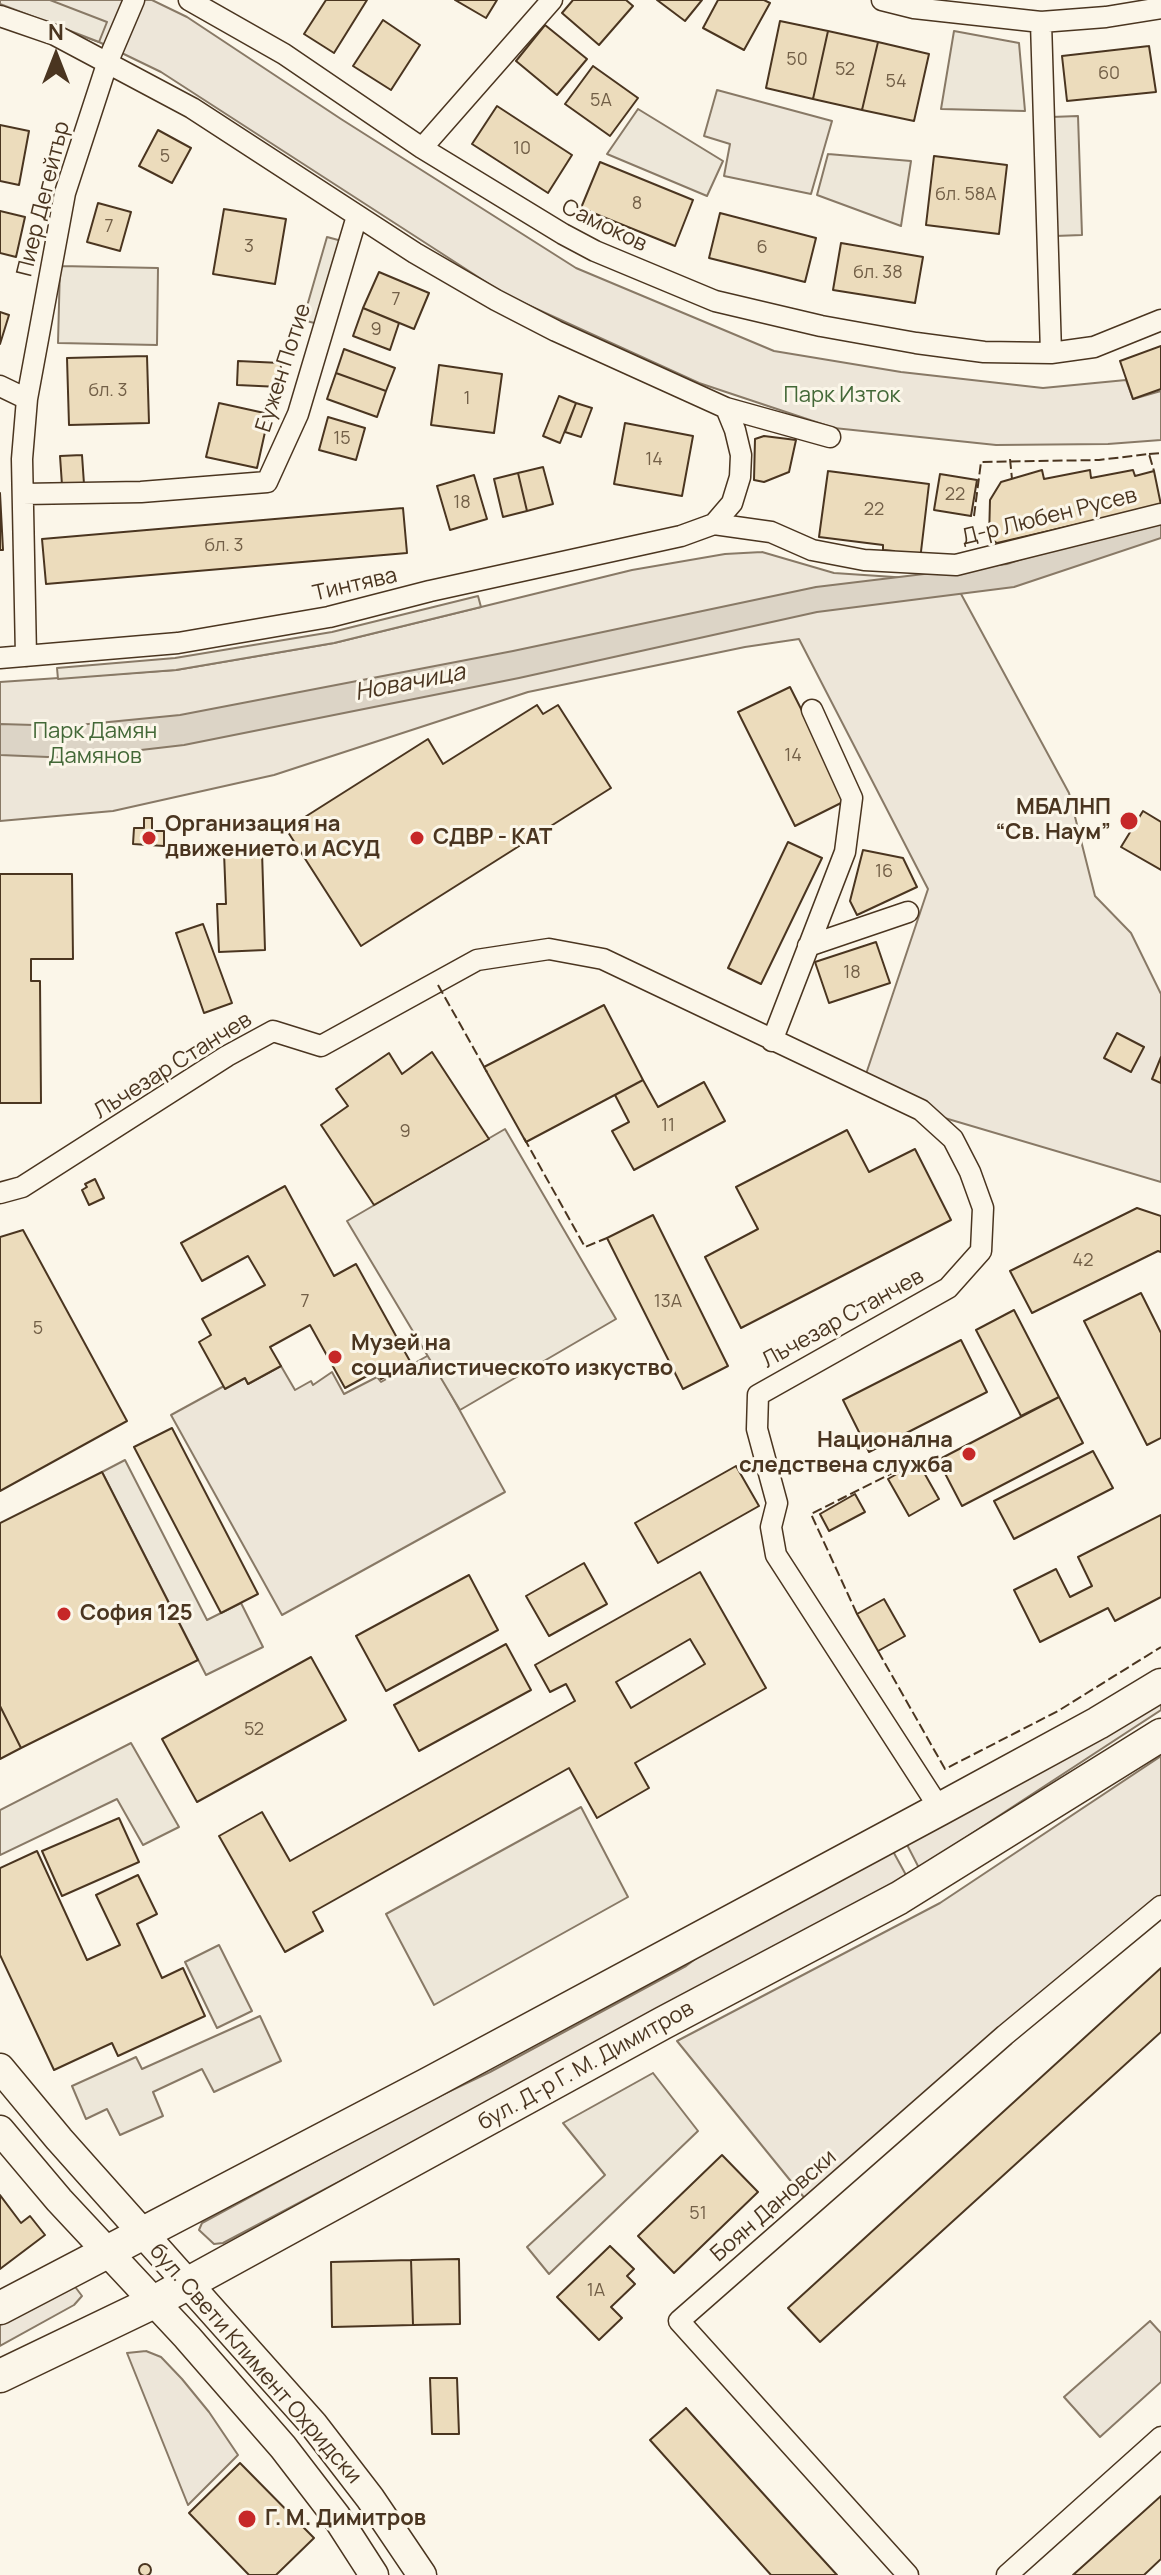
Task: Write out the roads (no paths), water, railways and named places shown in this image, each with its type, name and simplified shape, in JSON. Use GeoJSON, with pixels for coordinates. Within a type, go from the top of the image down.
{"type":"FeatureCollection","features":[{"type":"Feature","properties":{"kind":"main road"},"geometry":{"type":"LineString","coordinates":[[0,2308],[450,2072],[1098,1723],[1161,1685]]}},
{"type":"Feature","properties":{"kind":"main road","name":"бул. Д-р Г. М. Димитров"},"geometry":{"type":"LineString","coordinates":[[0,2376],[154,2302],[663,2023],[899,1898],[1161,1735]]}},
{"type":"Feature","properties":{"kind":"main road","name":"бул. Свети Климент Охридски"},"geometry":{"type":"LineString","coordinates":[[0,2068],[313,2424],[370,2498],[422,2575]]}},
{"type":"Feature","properties":{"kind":"main road","name":"бул. Свети Климент Охридски"},"geometry":{"type":"LineString","coordinates":[[0,2130],[283,2447],[336,2516],[374,2575]]}},
{"type":"Feature","properties":{"kind":"street","name":"Пиер Дегейтър"},"geometry":{"type":"LineString","coordinates":[[26,656],[23,425],[27,399],[65,193],[108,61],[134,0]]}},
{"type":"Feature","properties":{"kind":"street","name":"Самоков"},"geometry":{"type":"LineString","coordinates":[[189,0],[284,54],[422,148],[538,219],[595,251],[715,301],[803,322],[916,343],[984,352],[1051,353]]}},
{"type":"Feature","properties":{"kind":"street"},"geometry":{"type":"LineString","coordinates":[[422,148],[552,0]]}},
{"type":"Feature","properties":{"kind":"street"},"geometry":{"type":"LineString","coordinates":[[882,0],[914,8],[1041,22],[1106,17],[1161,8]]}},
{"type":"Feature","properties":{"kind":"street"},"geometry":{"type":"LineString","coordinates":[[0,16],[55,35],[192,108],[357,216],[496,300],[556,331],[726,408],[830,437]]}},
{"type":"Feature","properties":{"kind":"street"},"geometry":{"type":"LineString","coordinates":[[1041,22],[1051,353],[1094,347],[1161,320]]}},
{"type":"Feature","properties":{"kind":"street","name":"Еужен Потие"},"geometry":{"type":"LineString","coordinates":[[23,494],[141,492],[267,482],[298,414],[357,216]]}},
{"type":"Feature","properties":{"kind":"street"},"geometry":{"type":"LineString","coordinates":[[0,386],[27,399]]}},
{"type":"Feature","properties":{"kind":"street"},"geometry":{"type":"LineString","coordinates":[[714,524],[732,503],[740,477],[741,455],[726,408]]}},
{"type":"Feature","properties":{"kind":"street","name":"Д-р Любен Русев"},"geometry":{"type":"LineString","coordinates":[[714,524],[771,532],[812,550],[864,560],[956,565],[1161,514]]}},
{"type":"Feature","properties":{"kind":"street","name":"Тинтява"},"geometry":{"type":"LineString","coordinates":[[0,658],[178,643],[329,617],[430,591],[681,536],[714,524]]}},
{"type":"Feature","properties":{"kind":"street"},"geometry":{"type":"LineString","coordinates":[[772,1041],[845,852],[852,798],[812,710]]}},
{"type":"Feature","properties":{"kind":"street"},"geometry":{"type":"LineString","coordinates":[[808,946],[908,912]]}},
{"type":"Feature","properties":{"kind":"street","name":"Лъчезар Станчев"},"geometry":{"type":"LineString","coordinates":[[0,1193],[22,1187],[227,1056],[273,1031],[321,1046],[477,960],[549,949],[603,959],[921,1110],[953,1139],[970,1172],[983,1208],[981,1251],[948,1288],[758,1395],[757,1429],[777,1503],[771,1527],[776,1555],[940,1809]]}},
{"type":"Feature","properties":{"kind":"street","name":"Боян Дановски"},"geometry":{"type":"LineString","coordinates":[[908,2575],[679,2321],[1005,2035],[1161,1906]]}},
{"type":"Feature","properties":{"kind":"street"},"geometry":{"type":"LineString","coordinates":[[1007,2575],[1161,2437]]}},
{"type":"Feature","properties":{"kind":"water","name":"Новачица"},"geometry":{"type":"Polygon","coordinates":[[[1161,513],[1161,538],[1014,587],[817,612],[519,678],[184,745],[72,758],[0,755],[0,724],[68,726],[180,715],[513,651],[816,587],[1007,564],[1161,513]]]}},
{"type":"Feature","properties":{"kind":"place","name":"MБАЛНП “Св. Наум”"},"geometry":{"type":"Point","coordinates":[1129,821]}},
{"type":"Feature","properties":{"kind":"place","name":"Организация на движението и АСУД"},"geometry":{"type":"Point","coordinates":[149,838]}},
{"type":"Feature","properties":{"kind":"place","name":"СДВР - КАТ"},"geometry":{"type":"Point","coordinates":[417,838]}},
{"type":"Feature","properties":{"kind":"place","name":"Музей на социалистическото изкуство"},"geometry":{"type":"Point","coordinates":[335,1357]}},
{"type":"Feature","properties":{"kind":"place","name":"Национална следствена служба"},"geometry":{"type":"Point","coordinates":[969,1454]}},
{"type":"Feature","properties":{"kind":"place","name":"София 125"},"geometry":{"type":"Point","coordinates":[64,1614]}},
{"type":"Feature","properties":{"kind":"place","name":"Г. М. Димитров"},"geometry":{"type":"Point","coordinates":[247,2519]}},
{"type":"Feature","properties":{"kind":"park label","name":"Парк Изток"},"geometry":{"type":"Point","coordinates":[842,396]}},
{"type":"Feature","properties":{"kind":"park label","name":"Парк Дамян Дамянов"},"geometry":{"type":"Point","coordinates":[95,744]}}]}
